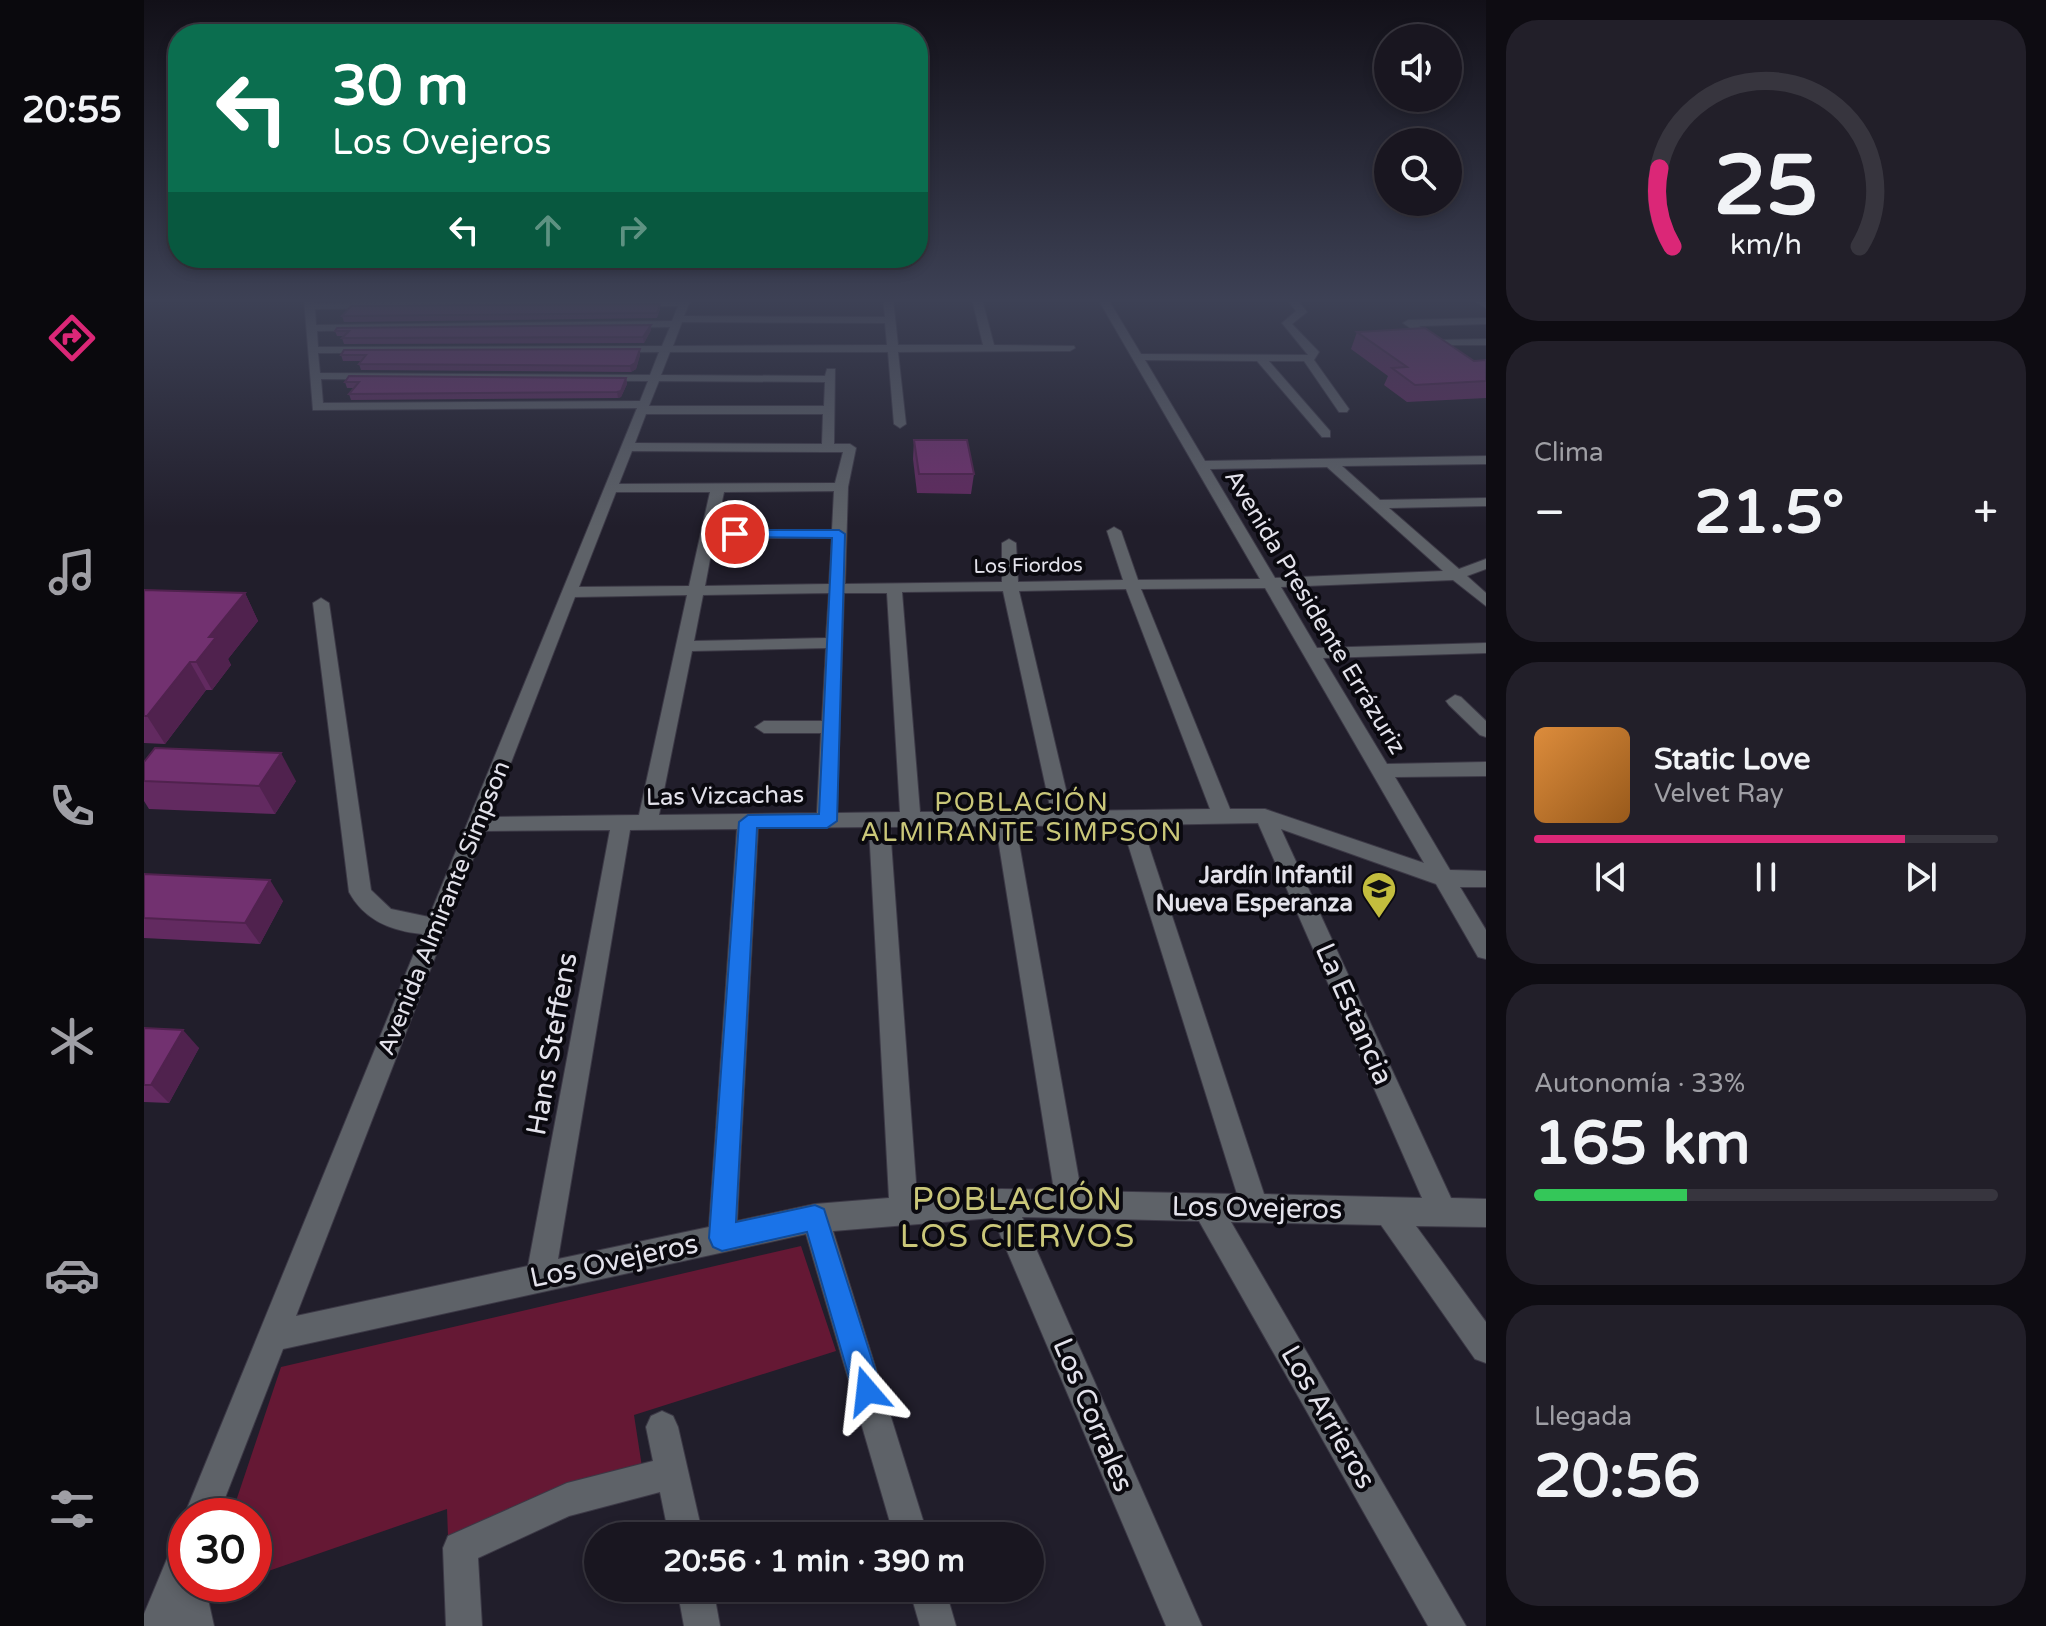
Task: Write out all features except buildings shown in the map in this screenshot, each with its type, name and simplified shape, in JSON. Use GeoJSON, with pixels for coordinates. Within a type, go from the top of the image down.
{"type":"FeatureCollection","features":[{"type":"Feature","properties":{"kind":"street"},"geometry":{"type":"LineString","coordinates":[[427,380],[431,375]]}},
{"type":"Feature","properties":{"kind":"street"},"geometry":{"type":"LineString","coordinates":[[828,448],[831,375],[427,380],[315,376],[317,407],[411,401],[829,410]]}},
{"type":"Feature","properties":{"kind":"street"},"geometry":{"type":"LineString","coordinates":[[895,375],[900,424]]}},
{"type":"Feature","properties":{"kind":"street","name":"Avenida Presidente Errázuriz"},"geometry":{"type":"LineString","coordinates":[[1147,375],[1486,950]]}},
{"type":"Feature","properties":{"kind":"street"},"geometry":{"type":"LineString","coordinates":[[1275,375],[1326,434]]}},
{"type":"Feature","properties":{"kind":"street"},"geometry":{"type":"LineString","coordinates":[[1319,375],[1343,409]]}},
{"type":"Feature","properties":{"kind":"street","name":"Avenida Almirante Simpson"},"geometry":{"type":"LineString","coordinates":[[208,1498],[656,376]]}},
{"type":"Feature","properties":{"kind":"street"},"geometry":{"type":"LineString","coordinates":[[627,447],[850,448],[841,487],[827,821]]}},
{"type":"Feature","properties":{"kind":"street"},"geometry":{"type":"LineString","coordinates":[[1200,465],[1486,460]]}},
{"type":"Feature","properties":{"kind":"street"},"geometry":{"type":"LineString","coordinates":[[1329,462],[1486,601]]}},
{"type":"Feature","properties":{"kind":"street"},"geometry":{"type":"LineString","coordinates":[[647,823],[718,487]]}},
{"type":"Feature","properties":{"kind":"street"},"geometry":{"type":"LineString","coordinates":[[611,488],[841,487]]}},
{"type":"Feature","properties":{"kind":"street"},"geometry":{"type":"LineString","coordinates":[[1376,504],[1486,502]]}},
{"type":"Feature","properties":{"kind":"street"},"geometry":{"type":"LineString","coordinates":[[1114,531],[1132,585],[1223,817]]}},
{"type":"Feature","properties":{"kind":"street"},"geometry":{"type":"LineString","coordinates":[[709,534],[839,534]]}},
{"type":"Feature","properties":{"kind":"street"},"geometry":{"type":"LineString","coordinates":[[1009,543],[1010,586],[1063,818]]}},
{"type":"Feature","properties":{"kind":"street","name":"Los Fiordos"},"geometry":{"type":"LineString","coordinates":[[569,592],[1270,583],[1456,575],[1486,564]]}},
{"type":"Feature","properties":{"kind":"street"},"geometry":{"type":"LineString","coordinates":[[894,588],[911,820]]}},
{"type":"Feature","properties":{"kind":"street"},"geometry":{"type":"LineString","coordinates":[[321,603],[360,892],[373,909],[392,920],[436,926]]}},
{"type":"Feature","properties":{"kind":"street"},"geometry":{"type":"LineString","coordinates":[[685,646],[834,643]]}},
{"type":"Feature","properties":{"kind":"street"},"geometry":{"type":"LineString","coordinates":[[1311,653],[1486,648]]}},
{"type":"Feature","properties":{"kind":"street"},"geometry":{"type":"LineString","coordinates":[[1455,701],[1486,731]]}},
{"type":"Feature","properties":{"kind":"street"},"geometry":{"type":"LineString","coordinates":[[764,727],[831,727]]}},
{"type":"Feature","properties":{"kind":"street"},"geometry":{"type":"LineString","coordinates":[[1380,771],[1486,769]]}},
{"type":"Feature","properties":{"kind":"street","name":"Las Vizcachas"},"geometry":{"type":"LineString","coordinates":[[477,824],[1265,816],[1444,878],[1486,879]]}},
{"type":"Feature","properties":{"kind":"street","name":"La Estancia"},"geometry":{"type":"LineString","coordinates":[[1265,816],[1443,1212]]}},
{"type":"Feature","properties":{"kind":"street"},"geometry":{"type":"LineString","coordinates":[[1130,818],[1255,1208]]}},
{"type":"Feature","properties":{"kind":"street"},"geometry":{"type":"LineString","coordinates":[[1005,819],[1070,1205]]}},
{"type":"Feature","properties":{"kind":"street"},"geometry":{"type":"LineString","coordinates":[[879,820],[904,1211]]}},
{"type":"Feature","properties":{"kind":"street"},"geometry":{"type":"LineString","coordinates":[[722,1238],[748,822]]}},
{"type":"Feature","properties":{"kind":"street","name":"Hans Steffens"},"geometry":{"type":"LineString","coordinates":[[541,1276],[621,823]]}},
{"type":"Feature","properties":{"kind":"street","name":"Los Ovejeros"},"geometry":{"type":"LineString","coordinates":[[273,1336],[815,1218],[1001,1203],[1486,1213]]}},
{"type":"Feature","properties":{"kind":"street","name":"Los Corrales"},"geometry":{"type":"LineString","coordinates":[[1001,1203],[1184,1626]]}},
{"type":"Feature","properties":{"kind":"street","name":"Los Arrieros"},"geometry":{"type":"LineString","coordinates":[[1207,1207],[1448,1626]]}},
{"type":"Feature","properties":{"kind":"street"},"geometry":{"type":"LineString","coordinates":[[1388,1211],[1486,1348]]}},
{"type":"Feature","properties":{"kind":"street"},"geometry":{"type":"LineString","coordinates":[[815,1218],[907,1522]]}},
{"type":"Feature","properties":{"kind":"street"},"geometry":{"type":"LineString","coordinates":[[662,1427],[683,1522]]}},
{"type":"Feature","properties":{"kind":"street"},"geometry":{"type":"LineString","coordinates":[[464,1626],[460,1548],[567,1500],[674,1472]]}},
{"type":"Feature","properties":{"kind":"street"},"geometry":{"type":"LineString","coordinates":[[698,1602],[702,1626]]}},
{"type":"Feature","properties":{"kind":"street"},"geometry":{"type":"LineString","coordinates":[[931,1602],[938,1626]]}},
{"type":"Feature","properties":{"kind":"street"},"geometry":{"type":"LineString","coordinates":[[161,1617],[195,1612],[196,1626]]}},
{"type":"Feature","properties":{"kind":"shaded area"},"geometry":{"type":"Polygon","coordinates":[[[801,1246],[836,1351],[634,1415],[642,1467],[448,1536],[447,1509],[272,1570],[272,1498],[237,1498],[281,1367],[801,1246]]]}},
{"type":"Feature","properties":{"kind":"place","name":"Jardín Infantil Nueva Esperanza"},"geometry":{"type":"Point","coordinates":[1379,920]}},
{"type":"Feature","properties":{"kind":"district","name":"POBLACIÓN ALMIRANTE SIMPSON"},"geometry":{"type":"Point","coordinates":[1022,817]}},
{"type":"Feature","properties":{"kind":"district","name":"POBLACIÓN LOS CIERVOS"},"geometry":{"type":"Point","coordinates":[1018,1218]}},
{"type":"Feature","properties":{"kind":"route"},"geometry":{"type":"LineString","coordinates":[[735,534],[839,534],[827,821],[748,822],[722,1238],[815,1218],[867,1391]]}}]}
